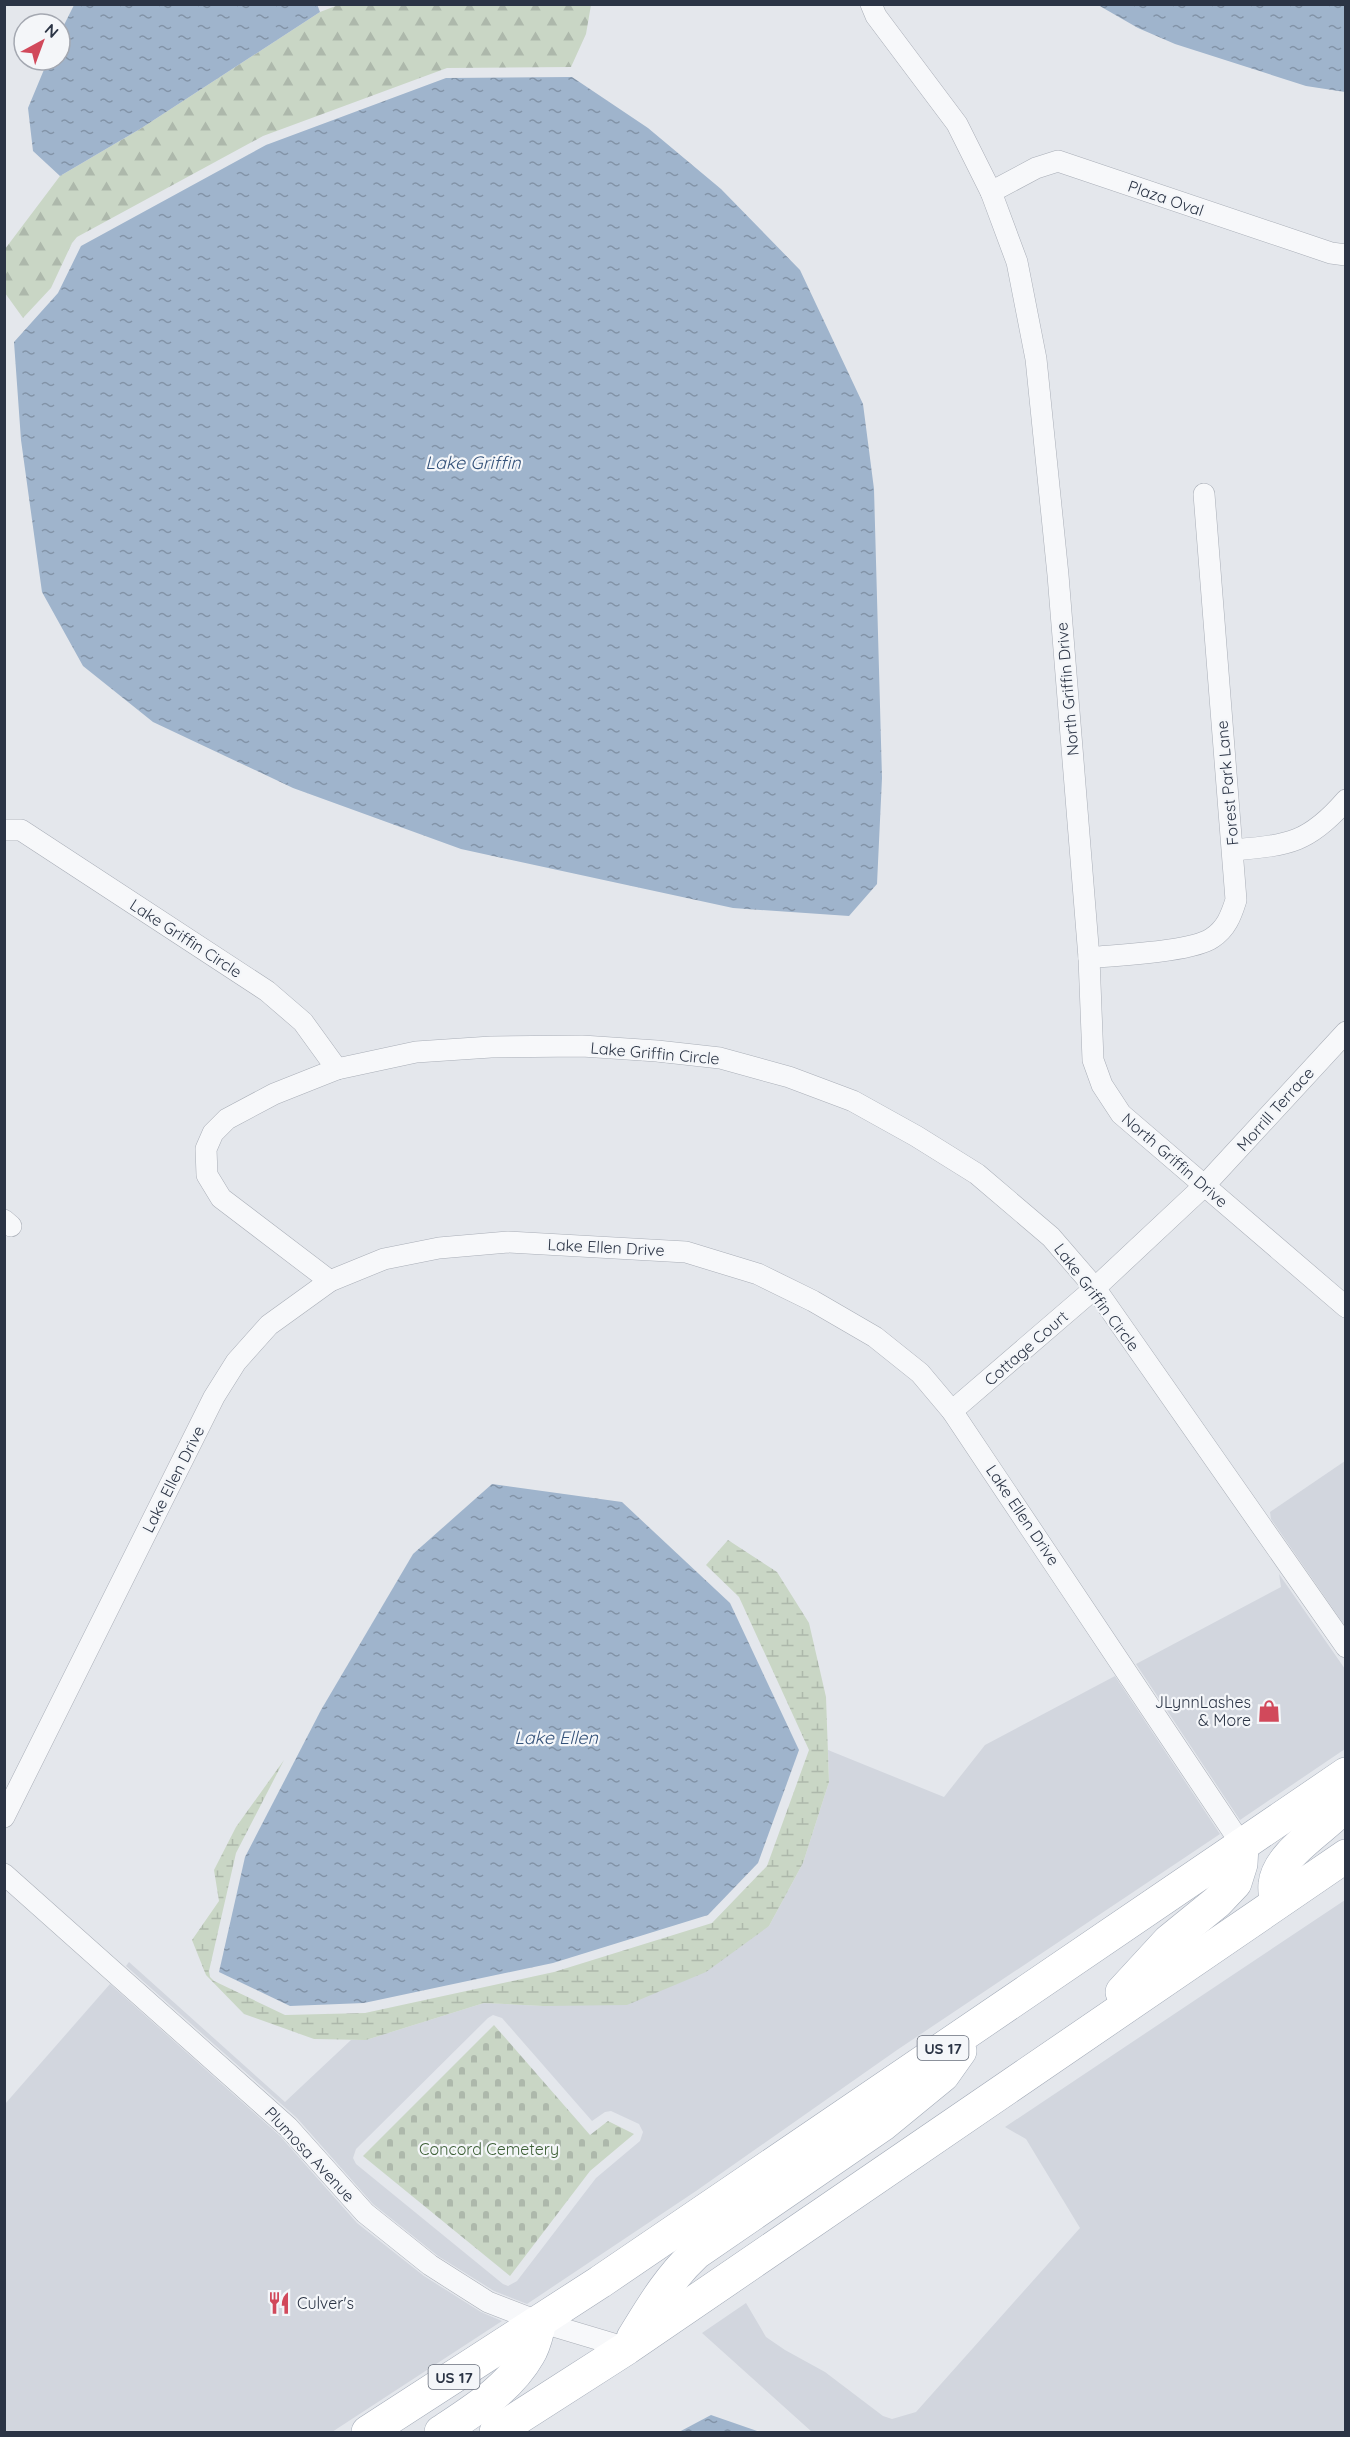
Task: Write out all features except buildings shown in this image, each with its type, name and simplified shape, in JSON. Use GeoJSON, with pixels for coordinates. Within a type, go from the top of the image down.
{"type":"FeatureCollection","features":[{"type":"Feature","properties":{"kind":"main road","name":"US 17"},"geometry":{"type":"LineString","coordinates":[[368,2433],[540,2322],[1346,1774]]}},
{"type":"Feature","properties":{"kind":"main road"},"geometry":{"type":"LineString","coordinates":[[1276,1903],[1274,1883],[1283,1865],[1295,1850],[1346,1804]]}},
{"type":"Feature","properties":{"kind":"main road"},"geometry":{"type":"LineString","coordinates":[[1082,2035],[1169,1941],[1217,1902],[1235,1883],[1241,1864],[1242,1845]]}},
{"type":"Feature","properties":{"kind":"main road"},"geometry":{"type":"LineString","coordinates":[[496,2433],[627,2348],[1346,1856]]}},
{"type":"Feature","properties":{"kind":"main road"},"geometry":{"type":"LineString","coordinates":[[627,2348],[660,2294],[681,2267],[696,2253],[882,2125],[943,2075],[983,2021]]}},
{"type":"Feature","properties":{"kind":"main road"},"geometry":{"type":"LineString","coordinates":[[441,2433],[482,2405],[510,2381],[531,2352],[540,2322]]}},
{"type":"Feature","properties":{"kind":"street","name":"North Griffin Drive"},"geometry":{"type":"LineString","coordinates":[[871,4],[876,16],[957,124],[991,192],[1017,262],[1036,359],[1058,575],[1089,958],[1093,1060],[1102,1085],[1121,1114],[1346,1307]]}},
{"type":"Feature","properties":{"kind":"street","name":"Plaza Oval"},"geometry":{"type":"LineString","coordinates":[[991,192],[1036,168],[1058,161],[1341,258]]}},
{"type":"Feature","properties":{"kind":"street","name":"Forest Park Lane"},"geometry":{"type":"LineString","coordinates":[[1089,958],[1191,947],[1211,939],[1229,921],[1236,900],[1203,494]]}},
{"type":"Feature","properties":{"kind":"street"},"geometry":{"type":"LineString","coordinates":[[1233,850],[1282,846],[1306,837],[1328,820],[1346,800]]}},
{"type":"Feature","properties":{"kind":"street","name":"Lake Griffin Circle"},"geometry":{"type":"LineString","coordinates":[[4,830],[21,830],[267,991],[303,1022],[337,1069],[416,1052],[491,1047],[582,1046],[720,1058],[789,1077],[853,1101],[916,1136],[977,1174],[1051,1237],[1095,1288],[1346,1647]]}},
{"type":"Feature","properties":{"kind":"street","name":"Morrill Terrace"},"geometry":{"type":"LineString","coordinates":[[1204,1186],[1346,1032]]}},
{"type":"Feature","properties":{"kind":"street"},"geometry":{"type":"LineString","coordinates":[[330,1281],[221,1198],[207,1175],[206,1149],[213,1133],[227,1119],[274,1094],[337,1069]]}},
{"type":"Feature","properties":{"kind":"street","name":"Cottage Court"},"geometry":{"type":"LineString","coordinates":[[952,1411],[1095,1288],[1204,1186]]}},
{"type":"Feature","properties":{"kind":"street","name":"Lake Ellen Drive"},"geometry":{"type":"LineString","coordinates":[[4,1817],[214,1397],[236,1362],[269,1325],[330,1281],[384,1259],[440,1248],[508,1242],[686,1252],[758,1274],[813,1301],[875,1337],[920,1372],[952,1411],[1242,1845]]}},
{"type":"Feature","properties":{"kind":"street","name":"Plumosa Avenue"},"geometry":{"type":"LineString","coordinates":[[4,1874],[288,2127],[365,2213],[430,2265],[488,2302],[540,2322],[627,2348]]}},
{"type":"Feature","properties":{"kind":"shaded area"},"geometry":{"type":"Polygon","coordinates":[[[1345,1461],[1345,1626],[1271,1519],[1270,1512],[1345,1461]]]}},
{"type":"Feature","properties":{"kind":"shaded area"},"geometry":{"type":"Polygon","coordinates":[[[1279,1574],[1345,1669],[1345,1749],[1240,1820],[1136,1664],[1281,1587],[1279,1574]]]}},
{"type":"Feature","properties":{"kind":"shaded area"},"geometry":{"type":"Polygon","coordinates":[[[1115,1676],[1220,1834],[897,2050],[696,2191],[527,2304],[494,2291],[438,2256],[373,2204],[297,2118],[126,1966],[129,1962],[285,2102],[351,2040],[366,2040],[484,2003],[543,2006],[769,1926],[803,1863],[829,1782],[828,1750],[944,1797],[985,1745],[1115,1676]],[[493,2015],[488,2018],[356,2149],[353,2158],[356,2164],[508,2286],[517,2281],[596,2178],[640,2141],[643,2132],[639,2124],[611,2111],[605,2112],[592,2121],[502,2018],[493,2015]]]}},
{"type":"Feature","properties":{"kind":"shaded area"},"geometry":{"type":"Polygon","coordinates":[[[1345,1900],[1345,2432],[812,2432],[702,2333],[746,2303],[766,2337],[825,2372],[883,2416],[892,2419],[916,2412],[1080,2228],[1026,2139],[1005,2127],[1345,1900]]]}},
{"type":"Feature","properties":{"kind":"shaded area"},"geometry":{"type":"Polygon","coordinates":[[[110,1984],[280,2136],[357,2223],[424,2276],[481,2312],[502,2321],[332,2432],[5,2432],[5,2104],[110,1984]]]}},
{"type":"Feature","properties":{"kind":"green space"},"geometry":{"type":"Polygon","coordinates":[[[341,4],[591,5],[586,34],[571,67],[447,68],[263,136],[77,237],[51,288],[23,318],[5,293],[5,249],[60,176],[140,129],[320,12],[341,4]]]}},
{"type":"Feature","properties":{"kind":"green space"},"geometry":{"type":"Polygon","coordinates":[[[728,1540],[777,1572],[809,1623],[826,1697],[829,1782],[803,1863],[769,1926],[706,1972],[627,2005],[543,2006],[484,2003],[366,2040],[314,2039],[244,2014],[206,1975],[192,1940],[219,1901],[214,1870],[236,1827],[284,1760],[236,1853],[209,1971],[214,1981],[285,2015],[365,2013],[554,1972],[712,1923],[767,1866],[809,1750],[739,1597],[706,1565],[728,1540]]]}},
{"type":"Feature","properties":{"kind":"green space","name":"Concord Cemetery"},"geometry":{"type":"Polygon","coordinates":[[[494,2025],[590,2135],[608,2121],[634,2134],[590,2171],[510,2276],[363,2156],[494,2025]]]}},
{"type":"Feature","properties":{"kind":"water"},"geometry":{"type":"Polygon","coordinates":[[[317,4],[320,12],[140,129],[60,176],[33,151],[28,108],[43,72],[72,72],[70,12],[74,5],[317,4]]]}},
{"type":"Feature","properties":{"kind":"water"},"geometry":{"type":"Polygon","coordinates":[[[1098,5],[1345,5],[1345,92],[1306,86],[1175,44],[1138,28],[1098,5]]]}},
{"type":"Feature","properties":{"kind":"water","name":"Lake Griffin"},"geometry":{"type":"Polygon","coordinates":[[[572,77],[648,128],[721,189],[800,270],[863,404],[874,489],[882,778],[877,884],[849,916],[733,908],[461,849],[293,788],[153,722],[83,666],[42,592],[21,440],[14,342],[58,293],[81,246],[266,145],[446,78],[572,77]]]}},
{"type":"Feature","properties":{"kind":"water","name":"Lake Ellen"},"geometry":{"type":"Polygon","coordinates":[[[492,1484],[622,1502],[730,1603],[799,1750],[758,1863],[708,1915],[553,1963],[364,2003],[290,2006],[219,1972],[245,1857],[321,1710],[413,1554],[492,1484]]]}},
{"type":"Feature","properties":{"kind":"water"},"geometry":{"type":"Polygon","coordinates":[[[711,2415],[760,2432],[679,2432],[711,2415]]]}},
{"type":"Feature","properties":{"kind":"place","name":"JLynnLashes & More"},"geometry":{"type":"Point","coordinates":[1269,1711]}},
{"type":"Feature","properties":{"kind":"place","name":"Culver's"},"geometry":{"type":"Point","coordinates":[279,2303]}}]}
